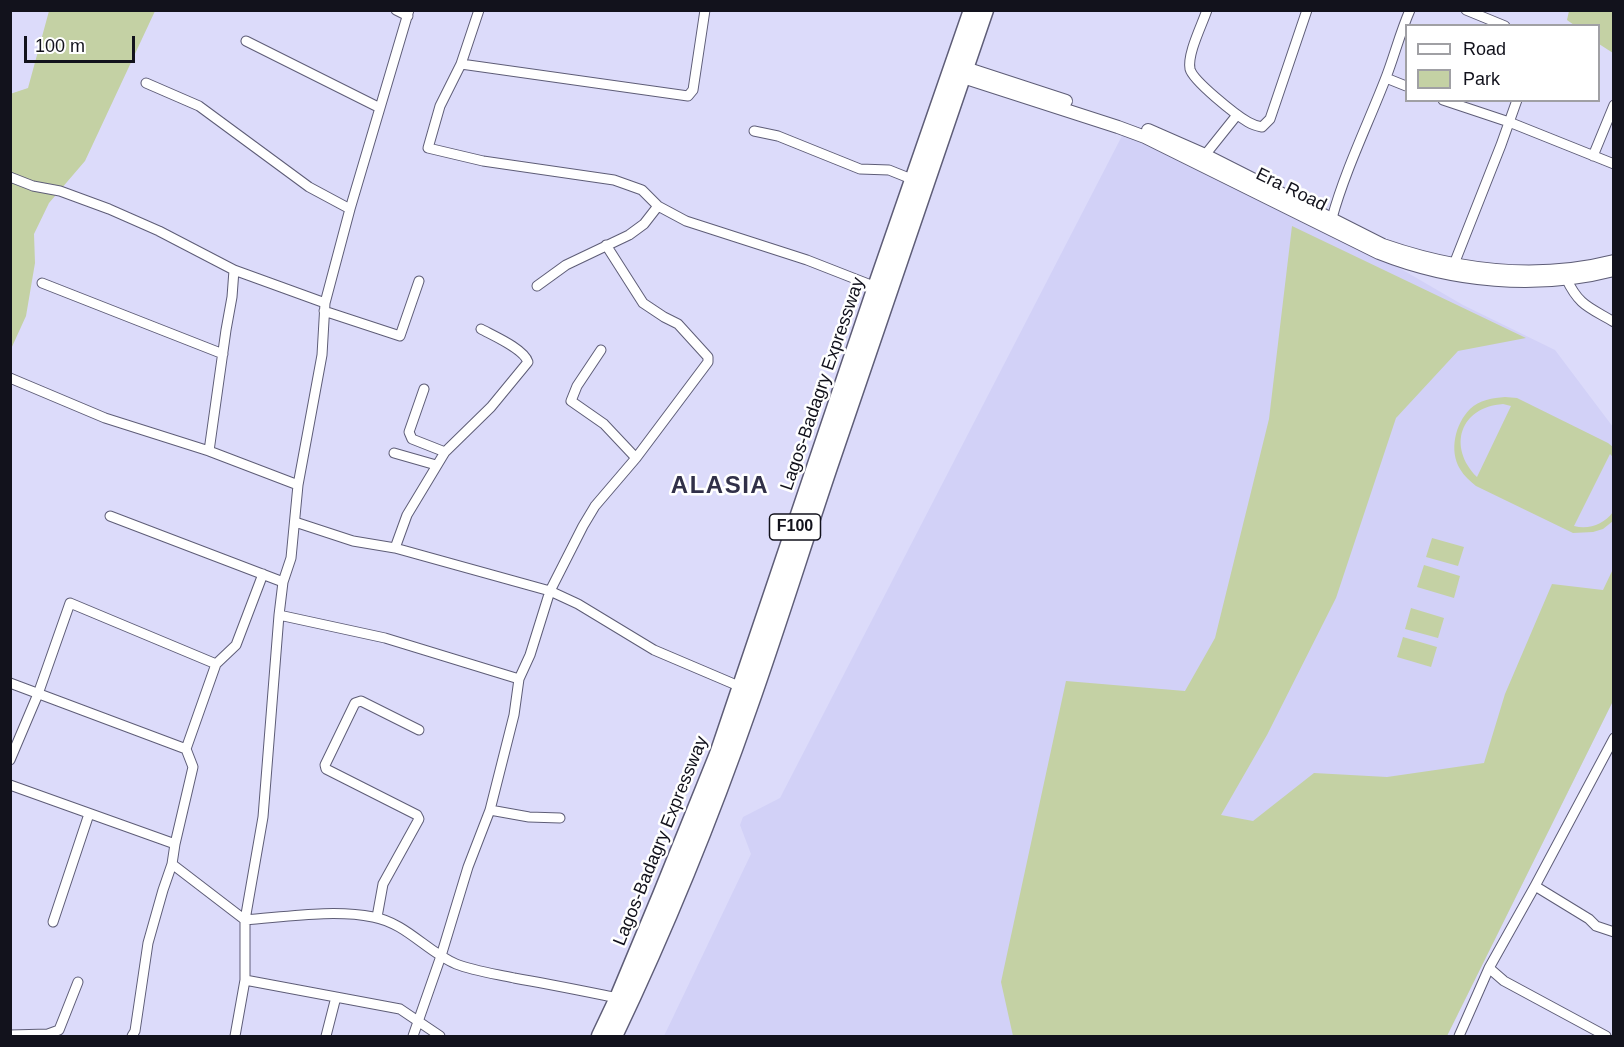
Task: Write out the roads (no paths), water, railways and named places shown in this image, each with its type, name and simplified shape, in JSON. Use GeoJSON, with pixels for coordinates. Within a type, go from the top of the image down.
{"type":"FeatureCollection","features":[{"type":"Feature","properties":{"kind":"highway","name":"Lagos-Badagry Expressway"},"geometry":{"type":"LineString","coordinates":[[614,1036],[654,951],[711,813],[750,705],[861,371],[964,72],[972,11]]}},
{"type":"Feature","properties":{"kind":"highway","name":"Lagos-Badagry Expressway"},"geometry":{"type":"LineString","coordinates":[[600,1036],[707,784],[972,11]]}},
{"type":"Feature","properties":{"kind":"main road"},"geometry":{"type":"LineString","coordinates":[[964,72],[1122,120],[1205,155],[1383,244],[1426,258],[1508,276],[1572,269],[1614,261]]}},
{"type":"Feature","properties":{"kind":"main road","name":"Era Road"},"geometry":{"type":"LineString","coordinates":[[964,72],[1145,137],[1396,260],[1455,275],[1489,280],[1508,276],[1527,281],[1566,278],[1614,270]]}},
{"type":"Feature","properties":{"kind":"street"},"geometry":{"type":"LineString","coordinates":[[235,1036],[246,980],[245,920],[263,817],[283,582],[291,558],[298,485],[322,355],[325,307],[350,209],[409,13],[396,10]]}},
{"type":"Feature","properties":{"kind":"street"},"geometry":{"type":"LineString","coordinates":[[479,10],[461,64],[440,106],[428,148],[483,161],[614,180],[642,190],[658,206],[686,221],[807,260],[876,287]]}},
{"type":"Feature","properties":{"kind":"street"},"geometry":{"type":"LineString","coordinates":[[461,64],[688,96],[693,90],[705,10]]}},
{"type":"Feature","properties":{"kind":"street"},"geometry":{"type":"LineString","coordinates":[[1208,10],[1190,57],[1190,70],[1200,83],[1237,115],[1251,124],[1262,127],[1270,119],[1307,10]]}},
{"type":"Feature","properties":{"kind":"street"},"geometry":{"type":"LineString","coordinates":[[1332,218],[1340,190],[1386,78],[1401,30],[1410,10]]}},
{"type":"Feature","properties":{"kind":"street"},"geometry":{"type":"LineString","coordinates":[[1466,10],[1500,24]]}},
{"type":"Feature","properties":{"kind":"street"},"geometry":{"type":"LineString","coordinates":[[246,41],[380,108]]}},
{"type":"Feature","properties":{"kind":"street"},"geometry":{"type":"LineString","coordinates":[[1386,78],[1405,86]]}},
{"type":"Feature","properties":{"kind":"street"},"geometry":{"type":"LineString","coordinates":[[146,83],[199,106],[309,187],[350,209]]}},
{"type":"Feature","properties":{"kind":"street"},"geometry":{"type":"LineString","coordinates":[[1449,102],[1509,122],[1614,164]]}},
{"type":"Feature","properties":{"kind":"street"},"geometry":{"type":"LineString","coordinates":[[1454,264],[1516,102]]}},
{"type":"Feature","properties":{"kind":"street"},"geometry":{"type":"LineString","coordinates":[[1593,156],[1614,105]]}},
{"type":"Feature","properties":{"kind":"street"},"geometry":{"type":"LineString","coordinates":[[1205,155],[1237,115]]}},
{"type":"Feature","properties":{"kind":"street"},"geometry":{"type":"LineString","coordinates":[[753,131],[778,136],[860,169],[889,170],[914,180]]}},
{"type":"Feature","properties":{"kind":"street"},"geometry":{"type":"LineString","coordinates":[[10,177],[33,186],[60,191],[109,210],[159,231],[234,270],[400,336],[419,281]]}},
{"type":"Feature","properties":{"kind":"street"},"geometry":{"type":"LineString","coordinates":[[537,286],[566,266],[629,235],[644,224],[658,206]]}},
{"type":"Feature","properties":{"kind":"street"},"geometry":{"type":"LineString","coordinates":[[413,1036],[441,956],[468,867],[490,810],[514,715],[519,679],[530,655],[550,591],[595,506],[636,458],[708,362],[708,357],[678,324],[644,303],[606,245]]}},
{"type":"Feature","properties":{"kind":"street"},"geometry":{"type":"LineString","coordinates":[[210,451],[234,270]]}},
{"type":"Feature","properties":{"kind":"street"},"geometry":{"type":"LineString","coordinates":[[1566,278],[1581,303],[1614,322]]}},
{"type":"Feature","properties":{"kind":"street"},"geometry":{"type":"LineString","coordinates":[[42,283],[223,354]]}},
{"type":"Feature","properties":{"kind":"street"},"geometry":{"type":"LineString","coordinates":[[395,548],[407,514],[436,465],[491,407],[528,362],[527,358],[516,348],[481,329]]}},
{"type":"Feature","properties":{"kind":"street"},"geometry":{"type":"LineString","coordinates":[[601,350],[577,386],[571,401],[604,424],[636,458]]}},
{"type":"Feature","properties":{"kind":"street"},"geometry":{"type":"LineString","coordinates":[[10,378],[105,417],[210,451],[298,485]]}},
{"type":"Feature","properties":{"kind":"street"},"geometry":{"type":"LineString","coordinates":[[424,389],[409,432],[410,436],[412,439],[446,452]]}},
{"type":"Feature","properties":{"kind":"street"},"geometry":{"type":"LineString","coordinates":[[394,453],[436,465]]}},
{"type":"Feature","properties":{"kind":"street"},"geometry":{"type":"LineString","coordinates":[[110,516],[283,582]]}},
{"type":"Feature","properties":{"kind":"street"},"geometry":{"type":"LineString","coordinates":[[295,522],[353,541],[395,548],[550,591],[578,604],[654,650],[741,687]]}},
{"type":"Feature","properties":{"kind":"street"},"geometry":{"type":"LineString","coordinates":[[132,1036],[135,1031],[148,943],[172,864],[194,767],[186,749],[216,664],[236,645],[263,574]]}},
{"type":"Feature","properties":{"kind":"street"},"geometry":{"type":"LineString","coordinates":[[10,760],[38,694],[69,603],[216,664]]}},
{"type":"Feature","properties":{"kind":"street"},"geometry":{"type":"LineString","coordinates":[[279,615],[385,638],[519,679]]}},
{"type":"Feature","properties":{"kind":"street"},"geometry":{"type":"LineString","coordinates":[[10,683],[186,749]]}},
{"type":"Feature","properties":{"kind":"street"},"geometry":{"type":"LineString","coordinates":[[377,917],[383,884],[418,819],[417,815],[326,769],[325,765],[355,703],[361,701],[419,730]]}},
{"type":"Feature","properties":{"kind":"street"},"geometry":{"type":"LineString","coordinates":[[1459,1036],[1489,968],[1614,738]]}},
{"type":"Feature","properties":{"kind":"street"},"geometry":{"type":"LineString","coordinates":[[10,784],[175,844]]}},
{"type":"Feature","properties":{"kind":"street"},"geometry":{"type":"LineString","coordinates":[[490,810],[529,818],[560,818]]}},
{"type":"Feature","properties":{"kind":"street"},"geometry":{"type":"LineString","coordinates":[[53,922],[89,814]]}},
{"type":"Feature","properties":{"kind":"street"},"geometry":{"type":"LineString","coordinates":[[172,864],[245,920],[352,913],[377,917],[397,926],[441,956],[457,964],[618,998]]}},
{"type":"Feature","properties":{"kind":"street"},"geometry":{"type":"LineString","coordinates":[[1535,886],[1589,919],[1596,926],[1614,932]]}},
{"type":"Feature","properties":{"kind":"street"},"geometry":{"type":"LineString","coordinates":[[1489,968],[1504,981],[1606,1036]]}},
{"type":"Feature","properties":{"kind":"street"},"geometry":{"type":"LineString","coordinates":[[246,980],[400,1009],[440,1036]]}},
{"type":"Feature","properties":{"kind":"street"},"geometry":{"type":"LineString","coordinates":[[10,1035],[48,1034],[59,1030],[78,982]]}},
{"type":"Feature","properties":{"kind":"street"},"geometry":{"type":"LineString","coordinates":[[326,1036],[336,997]]}},
{"type":"Feature","properties":{"kind":"district","name":"ALASIA"},"geometry":{"type":"Point","coordinates":[720,486]}}]}
